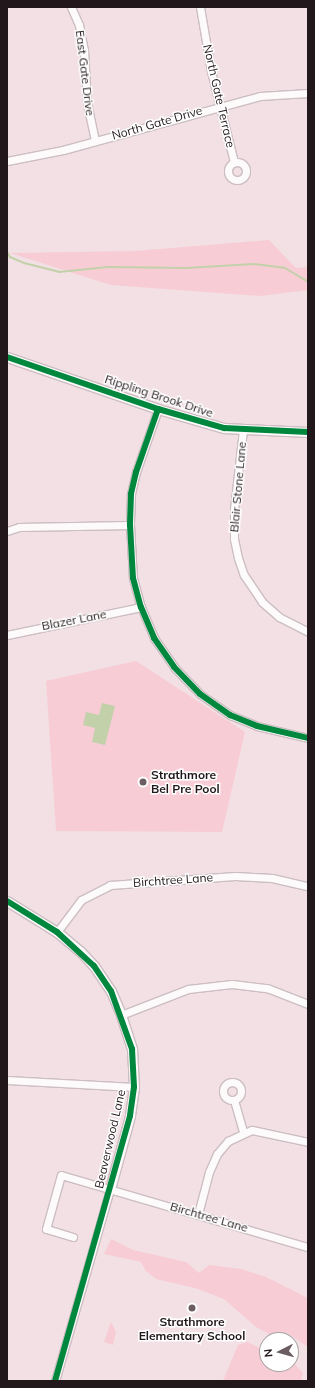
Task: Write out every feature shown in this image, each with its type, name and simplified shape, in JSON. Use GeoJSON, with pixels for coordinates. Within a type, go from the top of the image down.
{"type":"FeatureCollection","features":[{"type":"Feature","properties":{"kind":"street","name":"East Gate Drive"},"geometry":{"type":"LineString","coordinates":[[71,7],[78,25],[84,50],[87,103],[95,141]]}},
{"type":"Feature","properties":{"kind":"street","name":"North Gate Terrace"},"geometry":{"type":"LineString","coordinates":[[200,7],[219,106],[234,162]]}},
{"type":"Feature","properties":{"kind":"street","name":"North Gate Drive"},"geometry":{"type":"LineString","coordinates":[[7,161],[95,141],[260,96],[308,94]]}},
{"type":"Feature","properties":{"kind":"street","name":"Rippling Brook Drive"},"geometry":{"type":"LineString","coordinates":[[7,357],[158,409],[224,428],[308,432]]}},
{"type":"Feature","properties":{"kind":"street"},"geometry":{"type":"LineString","coordinates":[[158,409],[136,472],[132,494],[130,526],[133,578],[141,607],[154,638],[174,667],[200,694],[230,715],[258,726],[308,738]]}},
{"type":"Feature","properties":{"kind":"street","name":"Blair Stone Lane"},"geometry":{"type":"LineString","coordinates":[[243,430],[234,509],[234,539],[238,558],[244,575],[262,602],[279,617],[308,632]]}},
{"type":"Feature","properties":{"kind":"street"},"geometry":{"type":"LineString","coordinates":[[7,531],[20,527],[130,526]]}},
{"type":"Feature","properties":{"kind":"street","name":"Blazer Lane"},"geometry":{"type":"LineString","coordinates":[[7,635],[141,607]]}},
{"type":"Feature","properties":{"kind":"street","name":"Birchtree Lane"},"geometry":{"type":"LineString","coordinates":[[57,932],[81,900],[110,885],[236,876],[272,878],[308,886]]}},
{"type":"Feature","properties":{"kind":"street","name":"Beaverwood Lane"},"geometry":{"type":"LineString","coordinates":[[7,901],[57,932],[94,966],[111,991],[121,1014],[132,1049],[134,1088],[130,1116],[55,1381]]}},
{"type":"Feature","properties":{"kind":"street"},"geometry":{"type":"LineString","coordinates":[[121,1014],[188,989],[232,984],[267,988],[308,1004]]}},
{"type":"Feature","properties":{"kind":"street"},"geometry":{"type":"LineString","coordinates":[[7,1080],[134,1088]]}},
{"type":"Feature","properties":{"kind":"street"},"geometry":{"type":"LineString","coordinates":[[234,1100],[243,1132]]}},
{"type":"Feature","properties":{"kind":"street"},"geometry":{"type":"LineString","coordinates":[[198,1214],[217,1154],[228,1141],[243,1132],[264,1130],[308,1142]]}},
{"type":"Feature","properties":{"kind":"street","name":"Beaverwood Lane"},"geometry":{"type":"LineString","coordinates":[[73,1237],[46,1229],[61,1175],[110,1189]]}},
{"type":"Feature","properties":{"kind":"street","name":"Birchtree Lane"},"geometry":{"type":"LineString","coordinates":[[110,1189],[308,1247]]}},
{"type":"Feature","properties":{"kind":"shaded area"},"geometry":{"type":"Polygon","coordinates":[[[269,240],[296,268],[308,267],[308,290],[260,296],[111,285],[10,253],[135,251],[269,240]]]}},
{"type":"Feature","properties":{"kind":"shaded area","name":"Strathmore Bel Pre Pool"},"geometry":{"type":"Polygon","coordinates":[[[136,661],[245,732],[222,832],[56,831],[46,681],[136,661]]]}},
{"type":"Feature","properties":{"kind":"shaded area"},"geometry":{"type":"Polygon","coordinates":[[[102,703],[115,706],[105,745],[92,742],[95,728],[83,725],[86,712],[99,715],[102,703]]]}},
{"type":"Feature","properties":{"kind":"shaded area"},"geometry":{"type":"Polygon","coordinates":[[[111,1239],[133,1250],[186,1262],[199,1273],[209,1265],[241,1269],[266,1277],[308,1298],[308,1347],[299,1341],[299,1332],[266,1332],[256,1327],[224,1299],[195,1288],[156,1279],[146,1271],[141,1262],[104,1254],[111,1239]]]}},
{"type":"Feature","properties":{"kind":"shaded area"},"geometry":{"type":"Polygon","coordinates":[[[111,1322],[116,1332],[113,1345],[104,1342],[111,1322]]]}},
{"type":"Feature","properties":{"kind":"shaded area"},"geometry":{"type":"Polygon","coordinates":[[[247,1342],[259,1347],[259,1372],[299,1372],[299,1369],[303,1373],[301,1381],[223,1381],[238,1345],[247,1342]]]}},
{"type":"Feature","properties":{"kind":"waterway"},"geometry":{"type":"LineString","coordinates":[[7,252],[10,257],[24,263],[59,272],[108,267],[186,268],[254,264],[285,268],[308,282]]}},
{"type":"Feature","properties":{"kind":"cycle path"},"geometry":{"type":"LineString","coordinates":[[7,357],[158,409],[224,428],[308,432]]}},
{"type":"Feature","properties":{"kind":"cycle path"},"geometry":{"type":"LineString","coordinates":[[158,409],[136,472],[131,494],[130,525],[133,578],[141,607],[154,638],[174,667],[200,694],[230,715],[257,726],[308,738]]}},
{"type":"Feature","properties":{"kind":"cycle path"},"geometry":{"type":"LineString","coordinates":[[7,901],[57,932],[94,966],[111,991],[132,1049],[134,1087],[130,1116],[55,1381]]}},
{"type":"Feature","properties":{"kind":"place","name":"Strathmore Bel Pre Pool"},"geometry":{"type":"Point","coordinates":[143,782]}},
{"type":"Feature","properties":{"kind":"place","name":"Strathmore Elementary School"},"geometry":{"type":"Point","coordinates":[192,1308]}}]}
